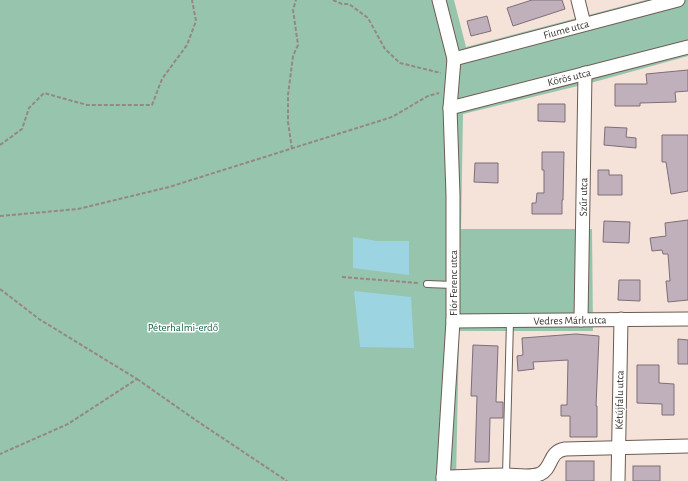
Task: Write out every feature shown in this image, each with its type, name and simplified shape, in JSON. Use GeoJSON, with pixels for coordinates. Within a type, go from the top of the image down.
{"type":"FeatureCollection","features":[{"type":"Feature","properties":{"kind":"street"},"geometry":{"type":"LineString","coordinates":[[440,0],[454,59]]}},
{"type":"Feature","properties":{"kind":"street"},"geometry":{"type":"LineString","coordinates":[[578,0],[584,24]]}},
{"type":"Feature","properties":{"kind":"street","name":"Fiume utca"},"geometry":{"type":"LineString","coordinates":[[454,59],[678,0]]}},
{"type":"Feature","properties":{"kind":"street","name":"Körös utca"},"geometry":{"type":"LineString","coordinates":[[450,108],[688,47]]}},
{"type":"Feature","properties":{"kind":"street","name":"Flór Ferenc utca"},"geometry":{"type":"LineString","coordinates":[[443,479],[453,321],[453,195],[450,108],[454,59]]}},
{"type":"Feature","properties":{"kind":"street","name":"Szűr utca"},"geometry":{"type":"LineString","coordinates":[[582,320],[585,73]]}},
{"type":"Feature","properties":{"kind":"street","name":"Kétújfalu utca"},"geometry":{"type":"LineString","coordinates":[[618,481],[621,319]]}},
{"type":"Feature","properties":{"kind":"street","name":"Vedres Márk utca"},"geometry":{"type":"LineString","coordinates":[[453,321],[688,319]]}},
{"type":"Feature","properties":{"kind":"street"},"geometry":{"type":"LineString","coordinates":[[443,479],[506,475],[535,476],[546,470],[553,455],[560,450],[688,446]]}},
{"type":"Feature","properties":{"kind":"lane"},"geometry":{"type":"LineString","coordinates":[[427,284],[453,285]]}},
{"type":"Feature","properties":{"kind":"lane"},"geometry":{"type":"LineString","coordinates":[[506,475],[510,320]]}},
{"type":"Feature","properties":{"kind":"path"},"geometry":{"type":"LineString","coordinates":[[0,145],[22,129],[29,108],[44,93],[87,105],[152,105],[162,79],[187,45],[196,21],[192,0]]}},
{"type":"Feature","properties":{"kind":"path"},"geometry":{"type":"LineString","coordinates":[[292,149],[288,122],[288,95],[292,56],[298,45],[293,10],[296,0]]}},
{"type":"Feature","properties":{"kind":"path"},"geometry":{"type":"LineString","coordinates":[[333,0],[342,4],[349,4],[368,18],[385,49],[400,63],[452,80]]}},
{"type":"Feature","properties":{"kind":"path"},"geometry":{"type":"LineString","coordinates":[[0,216],[78,209],[169,188],[392,117],[428,96]]}},
{"type":"Feature","properties":{"kind":"path"},"geometry":{"type":"LineString","coordinates":[[342,277],[427,284]]}},
{"type":"Feature","properties":{"kind":"path"},"geometry":{"type":"LineString","coordinates":[[0,289],[39,319],[138,379],[197,421],[287,481]]}},
{"type":"Feature","properties":{"kind":"path"},"geometry":{"type":"LineString","coordinates":[[0,454],[68,424],[138,379]]}},
{"type":"Feature","properties":{"kind":"green space","name":"Péterhalmi-erdő"},"geometry":{"type":"Polygon","coordinates":[[[0,0],[454,0],[466,47],[646,0],[688,0],[688,56],[594,82],[463,114],[461,229],[592,229],[593,331],[459,331],[456,481],[0,481],[0,0]]]}},
{"type":"Feature","properties":{"kind":"water"},"geometry":{"type":"Polygon","coordinates":[[[353,237],[377,241],[409,241],[409,275],[353,268],[353,237]]]}},
{"type":"Feature","properties":{"kind":"water"},"geometry":{"type":"Polygon","coordinates":[[[354,291],[411,297],[414,348],[360,347],[354,291]]]}},
{"type":"Feature","properties":{"kind":"building"},"geometry":{"type":"Polygon","coordinates":[[[532,0],[562,0],[565,9],[513,26],[507,8],[532,0]]]}},
{"type":"Feature","properties":{"kind":"building"},"geometry":{"type":"Polygon","coordinates":[[[487,16],[491,31],[471,36],[467,21],[487,16]]]}},
{"type":"Feature","properties":{"kind":"building"},"geometry":{"type":"Polygon","coordinates":[[[688,70],[688,91],[675,92],[676,102],[640,103],[640,106],[615,106],[615,84],[647,84],[646,74],[688,70]]]}},
{"type":"Feature","properties":{"kind":"building"},"geometry":{"type":"Polygon","coordinates":[[[538,104],[565,104],[565,122],[538,121],[538,104]]]}},
{"type":"Feature","properties":{"kind":"building"},"geometry":{"type":"Polygon","coordinates":[[[605,127],[627,128],[626,137],[636,138],[636,148],[604,145],[605,127]]]}},
{"type":"Feature","properties":{"kind":"building"},"geometry":{"type":"Polygon","coordinates":[[[662,135],[688,135],[688,191],[671,194],[666,162],[662,162],[662,135]]]}},
{"type":"Feature","properties":{"kind":"building"},"geometry":{"type":"Polygon","coordinates":[[[542,152],[564,152],[562,214],[532,214],[532,203],[536,203],[537,193],[544,193],[542,152]]]}},
{"type":"Feature","properties":{"kind":"building"},"geometry":{"type":"Polygon","coordinates":[[[475,163],[498,163],[498,183],[474,182],[475,163]]]}},
{"type":"Feature","properties":{"kind":"building"},"geometry":{"type":"Polygon","coordinates":[[[598,170],[609,170],[609,175],[622,175],[622,195],[598,195],[598,170]]]}},
{"type":"Feature","properties":{"kind":"building"},"geometry":{"type":"Polygon","coordinates":[[[688,220],[688,300],[668,302],[666,281],[670,281],[668,254],[663,254],[662,250],[652,251],[650,238],[666,236],[665,223],[688,220]]]}},
{"type":"Feature","properties":{"kind":"building"},"geometry":{"type":"Polygon","coordinates":[[[604,221],[630,222],[629,243],[603,242],[604,221]]]}},
{"type":"Feature","properties":{"kind":"building"},"geometry":{"type":"Polygon","coordinates":[[[619,280],[640,280],[640,301],[618,300],[619,280]]]}},
{"type":"Feature","properties":{"kind":"building"},"geometry":{"type":"Polygon","coordinates":[[[576,334],[599,336],[596,406],[597,437],[570,437],[570,416],[561,416],[561,405],[567,405],[568,360],[533,362],[534,369],[518,371],[517,356],[523,355],[522,338],[576,334]]]}},
{"type":"Feature","properties":{"kind":"building"},"geometry":{"type":"Polygon","coordinates":[[[678,339],[688,340],[688,364],[678,364],[678,339]]]}},
{"type":"Feature","properties":{"kind":"building"},"geometry":{"type":"Polygon","coordinates":[[[473,345],[498,346],[496,402],[503,402],[503,418],[490,418],[489,462],[475,462],[477,396],[471,396],[473,345]]]}},
{"type":"Feature","properties":{"kind":"building"},"geometry":{"type":"Polygon","coordinates":[[[637,365],[659,365],[659,383],[674,384],[674,415],[662,415],[662,404],[637,403],[637,365]]]}},
{"type":"Feature","properties":{"kind":"building"},"geometry":{"type":"Polygon","coordinates":[[[566,461],[594,461],[594,481],[566,481],[566,461]]]}},
{"type":"Feature","properties":{"kind":"building"},"geometry":{"type":"Polygon","coordinates":[[[633,466],[660,466],[660,481],[633,481],[633,466]]]}}]}
